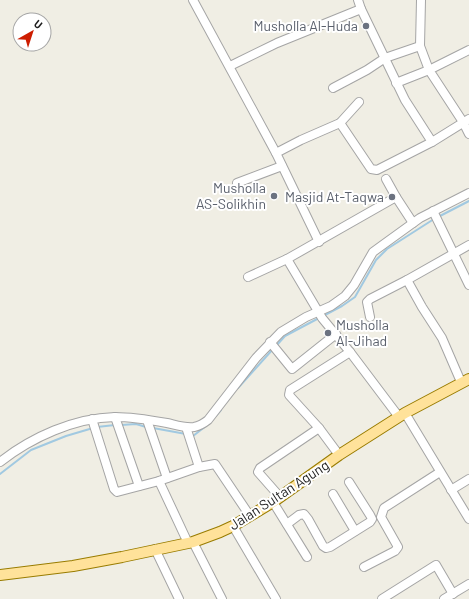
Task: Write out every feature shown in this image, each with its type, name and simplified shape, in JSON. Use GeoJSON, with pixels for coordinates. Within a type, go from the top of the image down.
{"type":"FeatureCollection","features":[{"type":"Feature","properties":{"kind":"main road","name":"Jalan Sultan Agung"},"geometry":{"type":"LineString","coordinates":[[0,575],[73,566],[191,542],[233,526],[276,500],[339,455],[402,415],[465,381]]}},
{"type":"Feature","properties":{"kind":"street"},"geometry":{"type":"LineString","coordinates":[[192,0],[230,66],[242,93],[276,153],[320,242]]}},
{"type":"Feature","properties":{"kind":"street"},"geometry":{"type":"LineString","coordinates":[[358,0],[396,83],[432,142]]}},
{"type":"Feature","properties":{"kind":"street"},"geometry":{"type":"LineString","coordinates":[[421,0],[420,46],[429,70],[466,120],[469,134]]}},
{"type":"Feature","properties":{"kind":"street"},"geometry":{"type":"LineString","coordinates":[[230,66],[277,43],[361,9]]}},
{"type":"Feature","properties":{"kind":"street"},"geometry":{"type":"LineString","coordinates":[[333,88],[367,70],[385,58],[420,46]]}},
{"type":"Feature","properties":{"kind":"street"},"geometry":{"type":"LineString","coordinates":[[396,83],[429,70],[469,50]]}},
{"type":"Feature","properties":{"kind":"street"},"geometry":{"type":"LineString","coordinates":[[276,153],[340,123],[359,102]]}},
{"type":"Feature","properties":{"kind":"street"},"geometry":{"type":"LineString","coordinates":[[340,123],[371,169],[375,170],[432,142],[466,120]]}},
{"type":"Feature","properties":{"kind":"street"},"geometry":{"type":"LineString","coordinates":[[237,183],[282,166]]}},
{"type":"Feature","properties":{"kind":"street"},"geometry":{"type":"LineString","coordinates":[[386,179],[413,223]]}},
{"type":"Feature","properties":{"kind":"street"},"geometry":{"type":"LineString","coordinates":[[0,462],[28,443],[64,428],[92,419],[116,417],[147,420],[186,427],[196,426],[208,420],[256,358],[280,332],[320,315],[345,296],[354,285],[374,252],[413,223],[436,216],[469,193]]}},
{"type":"Feature","properties":{"kind":"street"},"geometry":{"type":"LineString","coordinates":[[248,277],[320,242],[396,197]]}},
{"type":"Feature","properties":{"kind":"street"},"geometry":{"type":"LineString","coordinates":[[436,216],[469,285]]}},
{"type":"Feature","properties":{"kind":"street"},"geometry":{"type":"LineString","coordinates":[[370,317],[367,302],[368,300],[469,245]]}},
{"type":"Feature","properties":{"kind":"street"},"geometry":{"type":"LineString","coordinates":[[287,259],[320,315],[402,415],[468,514]]}},
{"type":"Feature","properties":{"kind":"street"},"geometry":{"type":"LineString","coordinates":[[407,280],[442,338],[465,381]]}},
{"type":"Feature","properties":{"kind":"street"},"geometry":{"type":"LineString","coordinates":[[270,342],[292,369],[336,334]]}},
{"type":"Feature","properties":{"kind":"street"},"geometry":{"type":"LineString","coordinates":[[339,455],[288,393],[290,390],[350,352]]}},
{"type":"Feature","properties":{"kind":"street"},"geometry":{"type":"LineString","coordinates":[[116,417],[139,486]]}},
{"type":"Feature","properties":{"kind":"street"},"geometry":{"type":"LineString","coordinates":[[92,419],[116,492],[120,493],[199,467],[216,464],[250,516]]}},
{"type":"Feature","properties":{"kind":"street"},"geometry":{"type":"LineString","coordinates":[[147,420],[163,479],[191,542],[222,599]]}},
{"type":"Feature","properties":{"kind":"street"},"geometry":{"type":"LineString","coordinates":[[186,427],[199,467]]}},
{"type":"Feature","properties":{"kind":"street"},"geometry":{"type":"LineString","coordinates":[[307,558],[286,524],[276,500],[258,472],[260,468],[318,428]]}},
{"type":"Feature","properties":{"kind":"street"},"geometry":{"type":"LineString","coordinates":[[364,567],[395,551],[398,547],[381,517],[384,508],[440,472]]}},
{"type":"Feature","properties":{"kind":"street"},"geometry":{"type":"LineString","coordinates":[[451,490],[469,479]]}},
{"type":"Feature","properties":{"kind":"street"},"geometry":{"type":"LineString","coordinates":[[286,524],[299,515],[304,514],[323,546],[326,548],[370,522],[372,519],[350,482]]}},
{"type":"Feature","properties":{"kind":"street"},"geometry":{"type":"LineString","coordinates":[[333,494],[355,531]]}},
{"type":"Feature","properties":{"kind":"street"},"geometry":{"type":"LineString","coordinates":[[233,526],[276,599]]}},
{"type":"Feature","properties":{"kind":"street"},"geometry":{"type":"LineString","coordinates":[[155,549],[179,599]]}},
{"type":"Feature","properties":{"kind":"street"},"geometry":{"type":"LineString","coordinates":[[382,599],[436,565],[453,594]]}},
{"type":"Feature","properties":{"kind":"street"},"geometry":{"type":"LineString","coordinates":[[444,599],[469,584]]}},
{"type":"Feature","properties":{"kind":"waterway"},"geometry":{"type":"LineString","coordinates":[[438,217],[469,201]]}},
{"type":"Feature","properties":{"kind":"waterway"},"geometry":{"type":"LineString","coordinates":[[323,316],[355,297],[376,260],[387,249],[434,219]]}},
{"type":"Feature","properties":{"kind":"waterway"},"geometry":{"type":"LineString","coordinates":[[276,346],[285,336],[319,318]]}},
{"type":"Feature","properties":{"kind":"waterway"},"geometry":{"type":"LineString","coordinates":[[238,388],[273,349]]}},
{"type":"Feature","properties":{"kind":"waterway"},"geometry":{"type":"LineString","coordinates":[[212,420],[221,410]]}},
{"type":"Feature","properties":{"kind":"waterway"},"geometry":{"type":"LineString","coordinates":[[121,425],[136,424],[146,427]]}},
{"type":"Feature","properties":{"kind":"waterway"},"geometry":{"type":"LineString","coordinates":[[97,427],[115,425]]}},
{"type":"Feature","properties":{"kind":"waterway"},"geometry":{"type":"LineString","coordinates":[[192,436],[206,426]]}},
{"type":"Feature","properties":{"kind":"waterway"},"geometry":{"type":"LineString","coordinates":[[0,474],[31,450],[66,436],[93,428]]}},
{"type":"Feature","properties":{"kind":"waterway"},"geometry":{"type":"LineString","coordinates":[[153,428],[186,434]]}},
{"type":"Feature","properties":{"kind":"place","name":"Musholla Al-Huda"},"geometry":{"type":"Point","coordinates":[366,26]}},
{"type":"Feature","properties":{"kind":"place","name":"Musholla AS-Solikhin"},"geometry":{"type":"Point","coordinates":[274,196]}},
{"type":"Feature","properties":{"kind":"place","name":"Masjid At-Taqwa"},"geometry":{"type":"Point","coordinates":[392,197]}},
{"type":"Feature","properties":{"kind":"place","name":"Musholla Al-Jihad"},"geometry":{"type":"Point","coordinates":[328,333]}}]}
